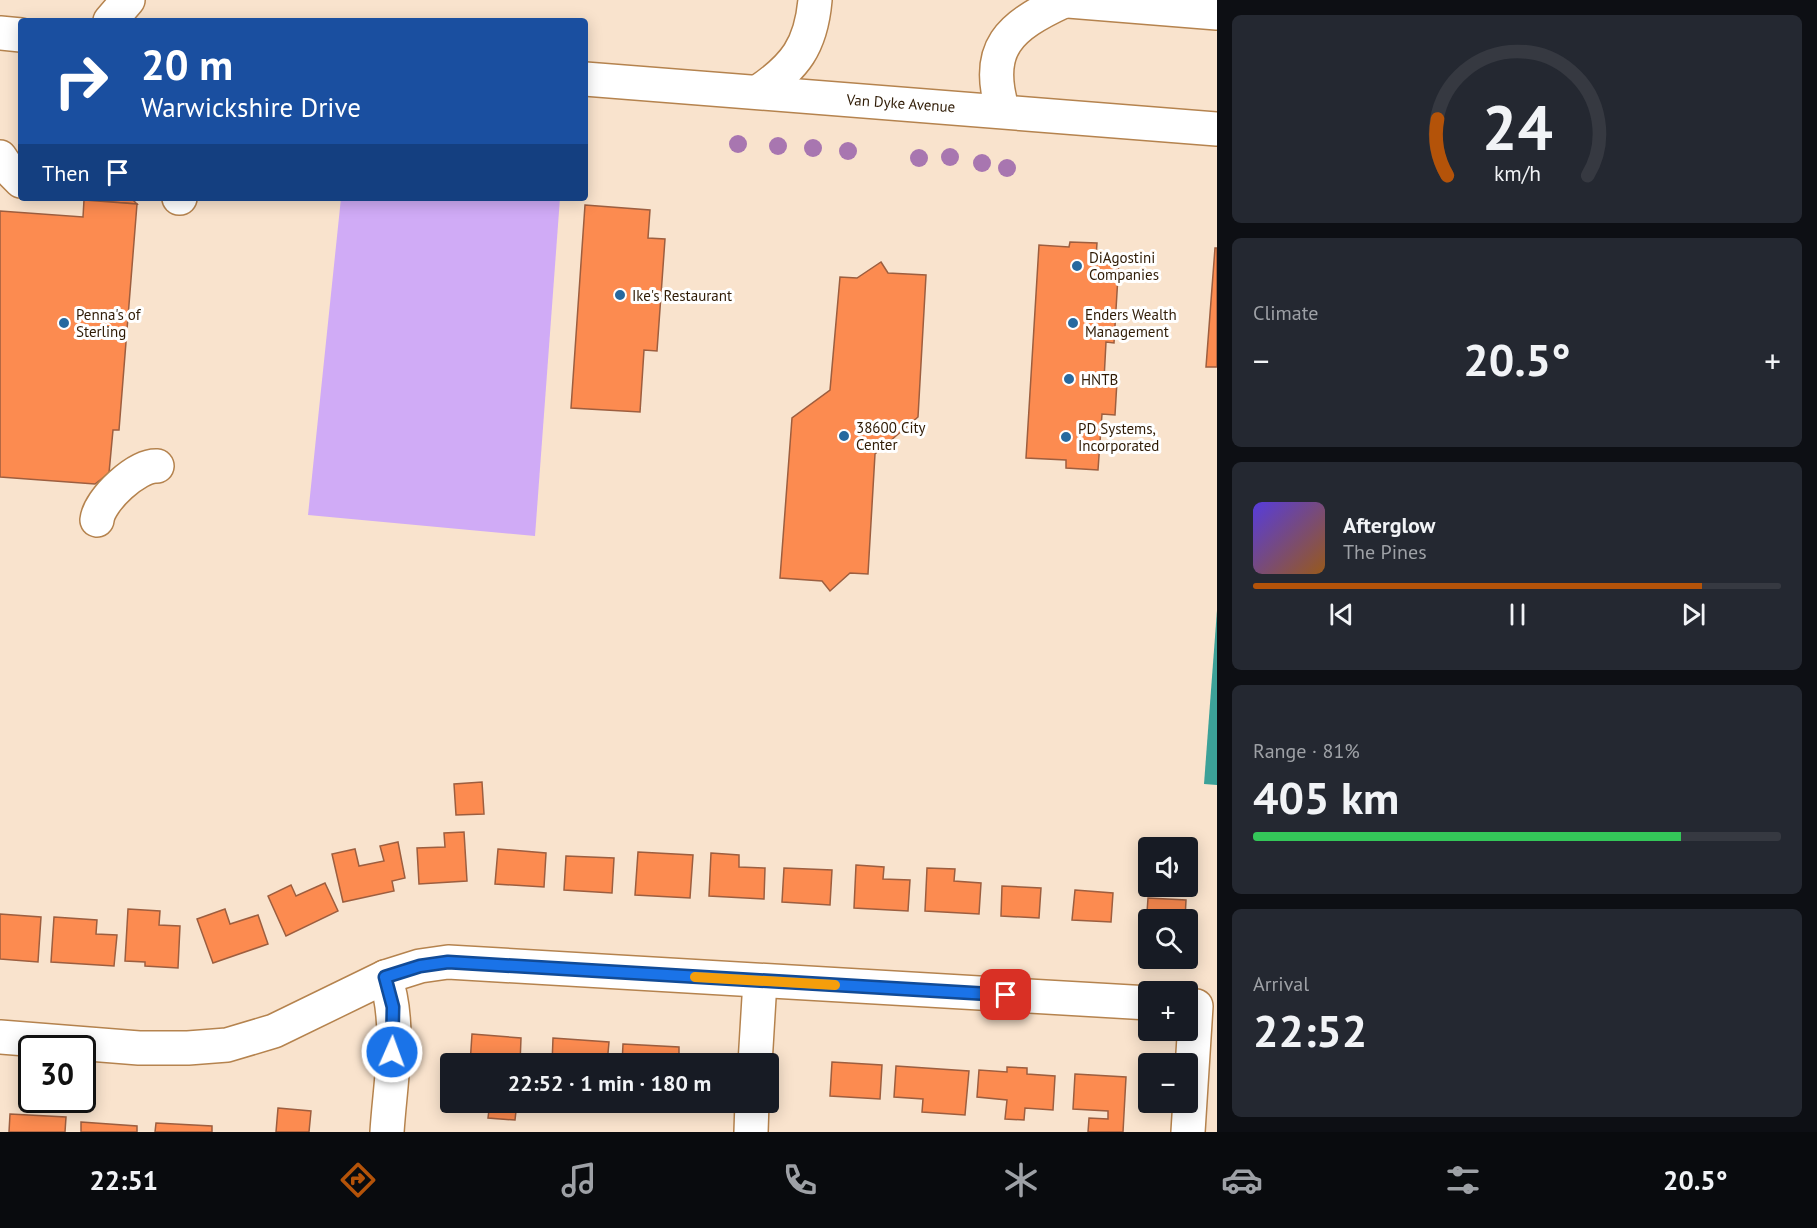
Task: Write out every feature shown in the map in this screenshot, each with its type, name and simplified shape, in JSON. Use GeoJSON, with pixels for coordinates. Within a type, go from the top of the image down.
{"type":"FeatureCollection","features":[{"type":"Feature","properties":{"kind":"street"},"geometry":{"type":"LineString","coordinates":[[113,18],[128,0]]}},
{"type":"Feature","properties":{"kind":"street"},"geometry":{"type":"LineString","coordinates":[[758,92],[781,76],[795,61],[812,27],[815,0]]}},
{"type":"Feature","properties":{"kind":"street"},"geometry":{"type":"LineString","coordinates":[[1056,0],[1217,13]]}},
{"type":"Feature","properties":{"kind":"street"},"geometry":{"type":"LineString","coordinates":[[1003,111],[996,91],[997,59],[1002,47],[1021,25],[1038,13],[1064,1]]}},
{"type":"Feature","properties":{"kind":"street"},"geometry":{"type":"LineString","coordinates":[[0,33],[18,34]]}},
{"type":"Feature","properties":{"kind":"street","name":"Van Dyke Avenue"},"geometry":{"type":"LineString","coordinates":[[588,79],[1217,129]]}},
{"type":"Feature","properties":{"kind":"street"},"geometry":{"type":"LineString","coordinates":[[0,157],[18,178]]}},
{"type":"Feature","properties":{"kind":"street"},"geometry":{"type":"LineString","coordinates":[[97,520],[98,513],[106,501],[121,484],[151,465],[157,466]]}},
{"type":"Feature","properties":{"kind":"street"},"geometry":{"type":"LineString","coordinates":[[0,1037],[139,1048],[227,1045],[274,1031],[385,977],[420,966],[448,962],[1138,1002]]}},
{"type":"Feature","properties":{"kind":"street"},"geometry":{"type":"LineString","coordinates":[[385,977],[393,1007],[394,1032],[387,1132]]}},
{"type":"Feature","properties":{"kind":"street"},"geometry":{"type":"LineString","coordinates":[[756,1053],[760,981]]}},
{"type":"Feature","properties":{"kind":"street"},"geometry":{"type":"LineString","coordinates":[[1188,1132],[1200,1006]]}},
{"type":"Feature","properties":{"kind":"street"},"geometry":{"type":"LineString","coordinates":[[751,1132],[752,1113]]}},
{"type":"Feature","properties":{"kind":"shaded area"},"geometry":{"type":"Polygon","coordinates":[[[341,201],[560,201],[535,536],[308,515],[341,201]]]}},
{"type":"Feature","properties":{"kind":"water"},"geometry":{"type":"Polygon","coordinates":[[[1217,610],[1217,785],[1204,784],[1217,610]]]}},
{"type":"Feature","properties":{"kind":"building","name":"Penna's of Sterling"},"geometry":{"type":"Polygon","coordinates":[[[84,201],[137,204],[119,430],[113,430],[109,473],[95,484],[0,477],[0,211],[83,217],[84,201]]]}},
{"type":"Feature","properties":{"kind":"building"},"geometry":{"type":"Polygon","coordinates":[[[97,201],[134,201],[137,204],[97,201]]]}},
{"type":"Feature","properties":{"kind":"building","name":"Ike's Restaurant"},"geometry":{"type":"Polygon","coordinates":[[[585,205],[650,210],[648,238],[665,239],[657,351],[644,350],[640,412],[571,408],[585,205]]]}},
{"type":"Feature","properties":{"kind":"building"},"geometry":{"type":"Polygon","coordinates":[[[1070,242],[1097,243],[1096,258],[1119,259],[1114,343],[1106,342],[1104,380],[1117,381],[1115,415],[1102,414],[1098,470],[1066,468],[1066,460],[1026,458],[1039,245],[1069,247],[1070,242]]]}},
{"type":"Feature","properties":{"kind":"building"},"geometry":{"type":"Polygon","coordinates":[[[1215,248],[1217,248],[1217,367],[1206,367],[1215,248]]]}},
{"type":"Feature","properties":{"kind":"building","name":"38600 City Center"},"geometry":{"type":"Polygon","coordinates":[[[881,262],[888,273],[926,275],[918,417],[875,454],[868,574],[850,573],[830,591],[822,581],[780,578],[792,418],[830,390],[840,277],[857,278],[881,262]]]}},
{"type":"Feature","properties":{"kind":"building"},"geometry":{"type":"Polygon","coordinates":[[[482,782],[484,814],[456,815],[454,784],[482,782]]]}},
{"type":"Feature","properties":{"kind":"building"},"geometry":{"type":"Polygon","coordinates":[[[464,832],[467,881],[419,884],[417,848],[445,847],[444,833],[464,832]]]}},
{"type":"Feature","properties":{"kind":"building"},"geometry":{"type":"Polygon","coordinates":[[[398,842],[405,878],[392,881],[394,891],[343,902],[332,854],[355,849],[359,866],[384,861],[380,846],[398,842]]]}},
{"type":"Feature","properties":{"kind":"building"},"geometry":{"type":"Polygon","coordinates":[[[498,849],[546,853],[544,887],[495,884],[498,849]]]}},
{"type":"Feature","properties":{"kind":"building"},"geometry":{"type":"Polygon","coordinates":[[[638,852],[693,855],[690,898],[635,895],[638,852]]]}},
{"type":"Feature","properties":{"kind":"building"},"geometry":{"type":"Polygon","coordinates":[[[711,853],[739,855],[739,867],[765,868],[764,899],[709,896],[711,853]]]}},
{"type":"Feature","properties":{"kind":"building"},"geometry":{"type":"Polygon","coordinates":[[[566,856],[614,858],[612,893],[564,890],[566,856]]]}},
{"type":"Feature","properties":{"kind":"building"},"geometry":{"type":"Polygon","coordinates":[[[856,865],[884,867],[883,879],[910,880],[908,911],[854,908],[856,865]]]}},
{"type":"Feature","properties":{"kind":"building"},"geometry":{"type":"Polygon","coordinates":[[[784,868],[832,870],[830,905],[782,902],[784,868]]]}},
{"type":"Feature","properties":{"kind":"building"},"geometry":{"type":"Polygon","coordinates":[[[927,868],[955,869],[954,881],[981,883],[979,914],[925,911],[927,868]]]}},
{"type":"Feature","properties":{"kind":"building"},"geometry":{"type":"Polygon","coordinates":[[[325,883],[338,911],[286,936],[268,896],[291,885],[296,896],[325,883]]]}},
{"type":"Feature","properties":{"kind":"building"},"geometry":{"type":"Polygon","coordinates":[[[1002,886],[1041,888],[1039,918],[1001,916],[1002,886]]]}},
{"type":"Feature","properties":{"kind":"building"},"geometry":{"type":"Polygon","coordinates":[[[1075,890],[1113,893],[1111,922],[1072,920],[1075,890]]]}},
{"type":"Feature","properties":{"kind":"building"},"geometry":{"type":"Polygon","coordinates":[[[1148,898],[1186,900],[1186,909],[1147,909],[1148,898]]]}},
{"type":"Feature","properties":{"kind":"building"},"geometry":{"type":"Polygon","coordinates":[[[128,909],[160,911],[159,925],[180,926],[178,968],[145,966],[145,962],[125,961],[128,909]]]}},
{"type":"Feature","properties":{"kind":"building"},"geometry":{"type":"Polygon","coordinates":[[[225,909],[230,924],[258,915],[268,944],[213,963],[197,919],[225,909]]]}},
{"type":"Feature","properties":{"kind":"building"},"geometry":{"type":"Polygon","coordinates":[[[0,914],[41,917],[38,962],[0,959],[0,914]]]}},
{"type":"Feature","properties":{"kind":"building"},"geometry":{"type":"Polygon","coordinates":[[[54,917],[97,920],[96,934],[117,935],[114,966],[51,962],[54,917]]]}},
{"type":"Feature","properties":{"kind":"building"},"geometry":{"type":"Polygon","coordinates":[[[472,1034],[521,1038],[520,1053],[471,1053],[472,1034]]]}},
{"type":"Feature","properties":{"kind":"building"},"geometry":{"type":"Polygon","coordinates":[[[553,1038],[609,1042],[608,1053],[552,1053],[553,1038]]]}},
{"type":"Feature","properties":{"kind":"building"},"geometry":{"type":"Polygon","coordinates":[[[623,1044],[679,1047],[679,1053],[623,1053],[623,1044]]]}},
{"type":"Feature","properties":{"kind":"building"},"geometry":{"type":"Polygon","coordinates":[[[832,1062],[882,1065],[880,1099],[830,1096],[832,1062]]]}},
{"type":"Feature","properties":{"kind":"building"},"geometry":{"type":"Polygon","coordinates":[[[896,1066],[969,1071],[965,1115],[922,1112],[923,1099],[894,1097],[896,1066]]]}},
{"type":"Feature","properties":{"kind":"building"},"geometry":{"type":"Polygon","coordinates":[[[1007,1067],[1027,1068],[1027,1074],[1055,1076],[1053,1110],[1025,1108],[1024,1120],[1005,1119],[1007,1100],[977,1097],[979,1070],[1007,1072],[1007,1067]]]}},
{"type":"Feature","properties":{"kind":"building"},"geometry":{"type":"Polygon","coordinates":[[[1075,1074],[1126,1077],[1123,1132],[1088,1132],[1089,1118],[1108,1119],[1108,1111],[1073,1109],[1075,1074]]]}},
{"type":"Feature","properties":{"kind":"building"},"geometry":{"type":"Polygon","coordinates":[[[278,1108],[311,1111],[309,1132],[276,1132],[278,1108]]]}},
{"type":"Feature","properties":{"kind":"building"},"geometry":{"type":"Polygon","coordinates":[[[489,1113],[516,1113],[515,1120],[488,1118],[489,1113]]]}},
{"type":"Feature","properties":{"kind":"building"},"geometry":{"type":"Polygon","coordinates":[[[10,1114],[66,1117],[65,1132],[9,1132],[10,1114]]]}},
{"type":"Feature","properties":{"kind":"building"},"geometry":{"type":"Polygon","coordinates":[[[81,1122],[137,1126],[137,1132],[81,1132],[81,1122]]]}},
{"type":"Feature","properties":{"kind":"building"},"geometry":{"type":"Polygon","coordinates":[[[156,1123],[212,1126],[212,1132],[155,1132],[156,1123]]]}},
{"type":"Feature","properties":{"kind":"slow traffic"},"geometry":{"type":"LineString","coordinates":[[695,977],[835,985]]}},
{"type":"Feature","properties":{"kind":"place","name":"DiAgostini Companies"},"geometry":{"type":"Point","coordinates":[1077,266]}},
{"type":"Feature","properties":{"kind":"place","name":"Ike's Restaurant"},"geometry":{"type":"Point","coordinates":[620,295]}},
{"type":"Feature","properties":{"kind":"place","name":"Penna's of Sterling"},"geometry":{"type":"Point","coordinates":[64,323]}},
{"type":"Feature","properties":{"kind":"place","name":"Enders Wealth Management"},"geometry":{"type":"Point","coordinates":[1073,323]}},
{"type":"Feature","properties":{"kind":"place","name":"HNTB"},"geometry":{"type":"Point","coordinates":[1069,379]}},
{"type":"Feature","properties":{"kind":"place","name":"38600 City Center"},"geometry":{"type":"Point","coordinates":[844,436]}},
{"type":"Feature","properties":{"kind":"place","name":"PD Systems, Incorporated"},"geometry":{"type":"Point","coordinates":[1066,437]}},
{"type":"Feature","properties":{"kind":"route"},"geometry":{"type":"LineString","coordinates":[[392,1052],[393,1007],[385,977],[420,966],[448,962],[1006,995]]}}]}
